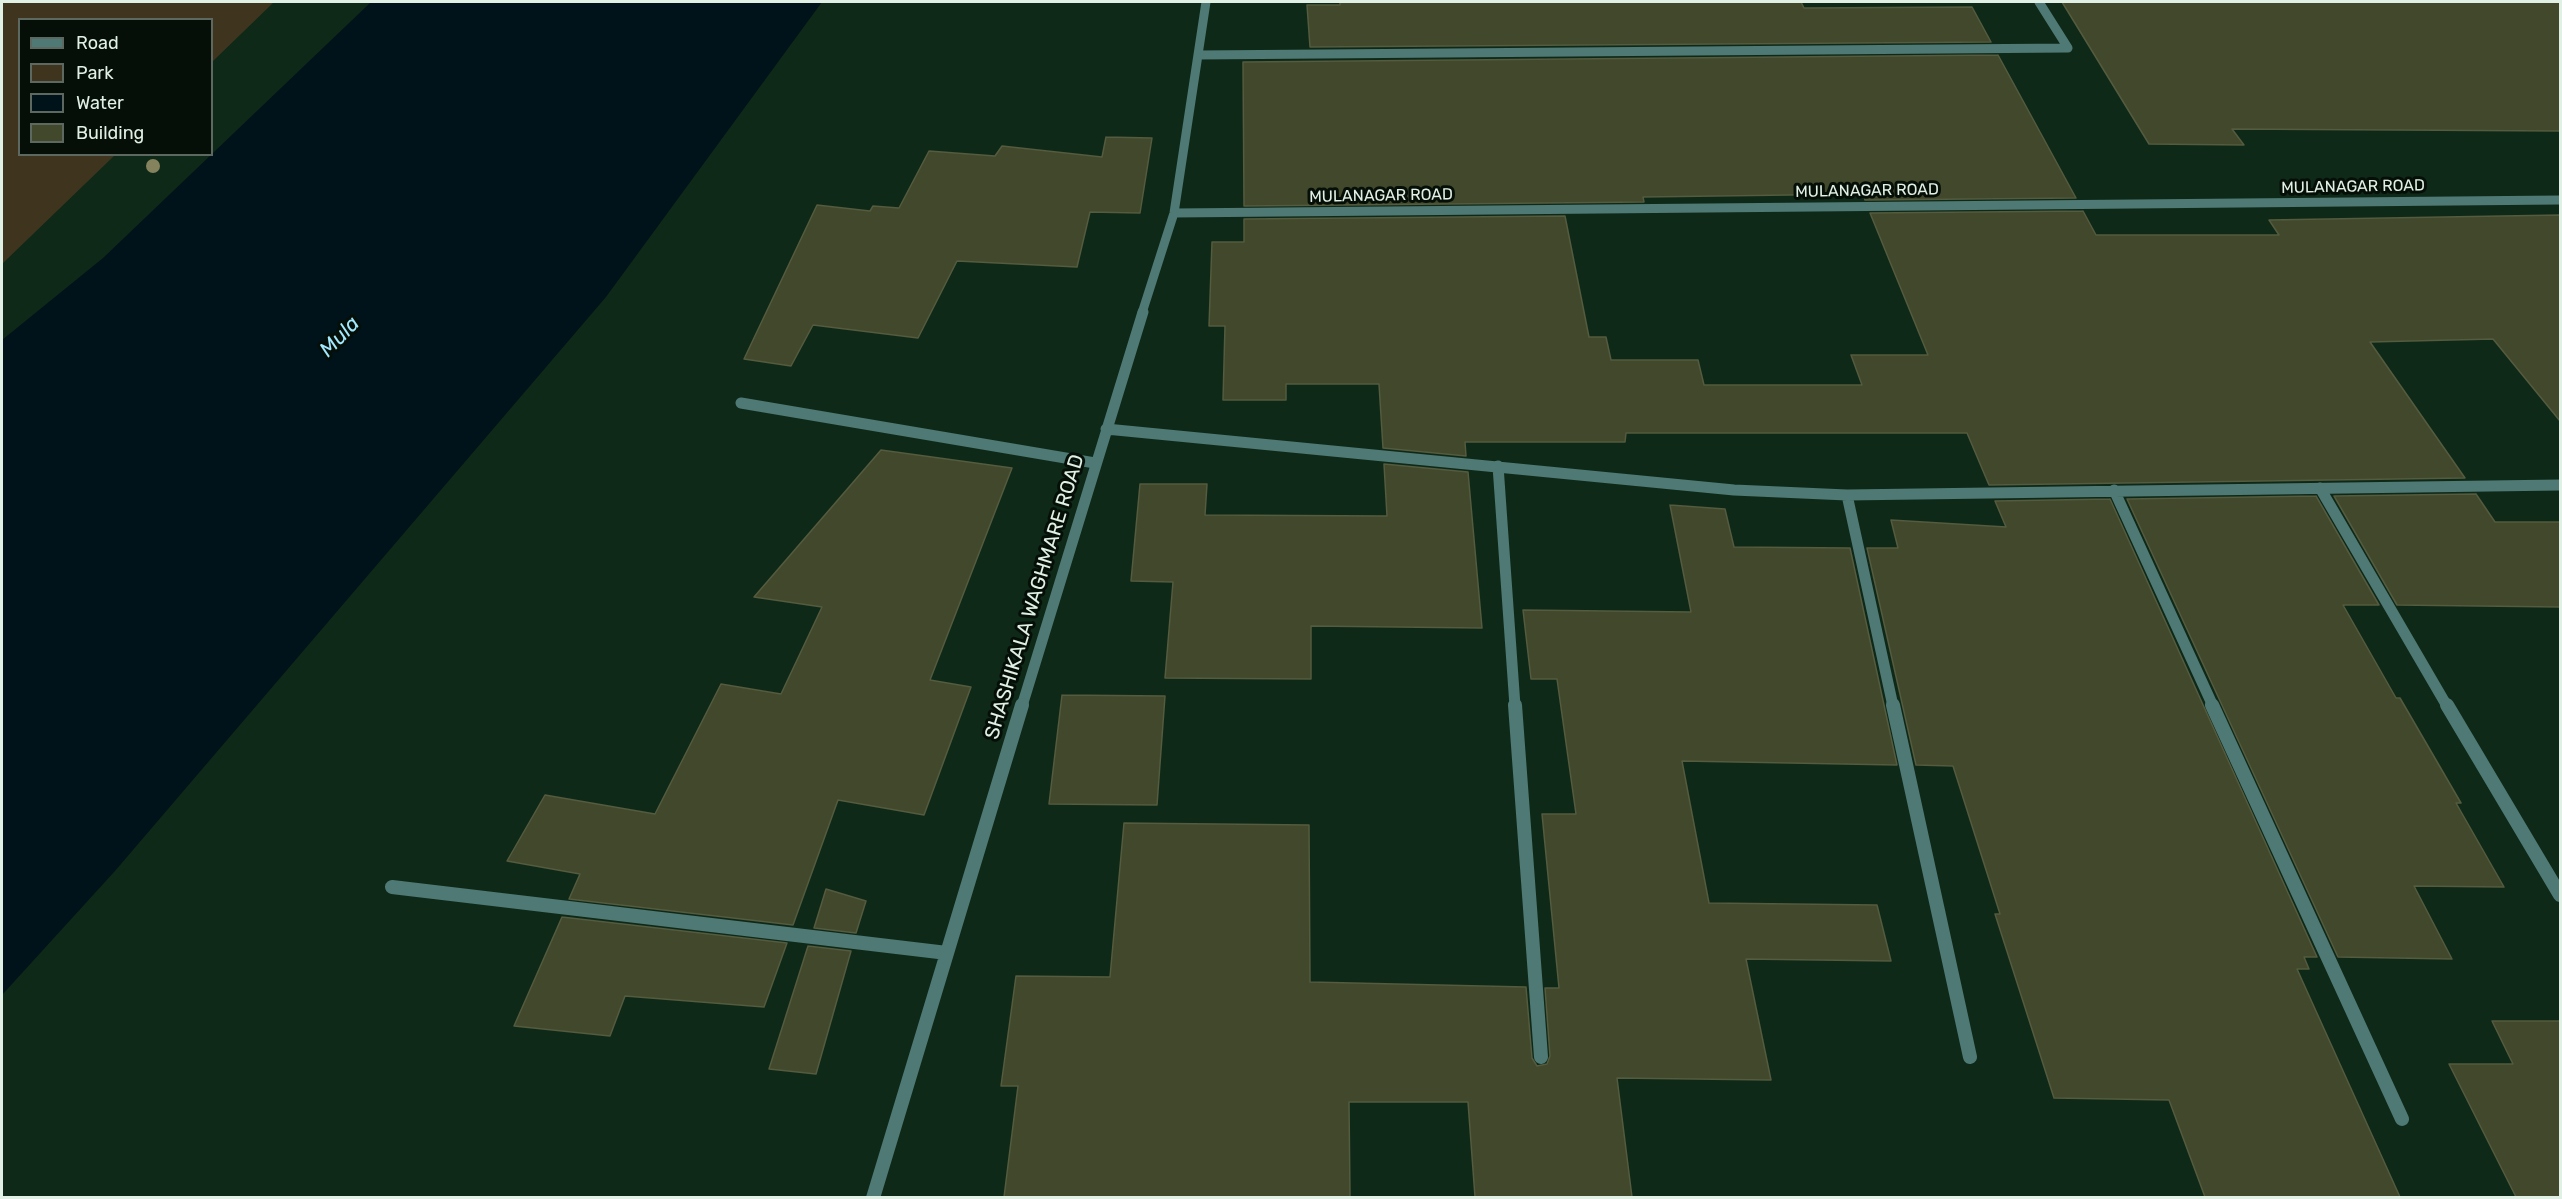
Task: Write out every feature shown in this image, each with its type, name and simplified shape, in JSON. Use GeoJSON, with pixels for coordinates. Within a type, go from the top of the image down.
{"type":"FeatureCollection","features":[{"type":"Feature","properties":{"kind":"street","name":"SHASHIKALA WAGHMARE ROAD"},"geometry":{"type":"LineString","coordinates":[[873,1197],[1095,463],[1174,213],[1206,2]]}},
{"type":"Feature","properties":{"kind":"street"},"geometry":{"type":"LineString","coordinates":[[1198,55],[2068,48],[2039,2]]}},
{"type":"Feature","properties":{"kind":"street","name":"MULANAGAR ROAD"},"geometry":{"type":"LineString","coordinates":[[1174,213],[2560,200]]}},
{"type":"Feature","properties":{"kind":"street"},"geometry":{"type":"LineString","coordinates":[[741,403],[1095,463]]}},
{"type":"Feature","properties":{"kind":"street"},"geometry":{"type":"LineString","coordinates":[[1106,429],[1734,490],[1847,495],[2560,485]]}},
{"type":"Feature","properties":{"kind":"street"},"geometry":{"type":"LineString","coordinates":[[1498,466],[1541,1056]]}},
{"type":"Feature","properties":{"kind":"street"},"geometry":{"type":"LineString","coordinates":[[2320,488],[2560,895]]}},
{"type":"Feature","properties":{"kind":"street"},"geometry":{"type":"LineString","coordinates":[[2114,490],[2402,1119]]}},
{"type":"Feature","properties":{"kind":"street"},"geometry":{"type":"LineString","coordinates":[[1847,495],[1970,1056]]}},
{"type":"Feature","properties":{"kind":"street"},"geometry":{"type":"LineString","coordinates":[[392,887],[947,953]]}},
{"type":"Feature","properties":{"kind":"green space"},"geometry":{"type":"Polygon","coordinates":[[[2,2],[274,2],[213,61],[213,18],[18,18],[18,156],[114,156],[2,264],[2,2]]]}},
{"type":"Feature","properties":{"kind":"water","name":"Mula"},"geometry":{"type":"Polygon","coordinates":[[[371,2],[822,2],[606,297],[115,871],[2,995],[2,340],[103,258],[210,156],[213,156],[213,153],[371,2]]]}},
{"type":"Feature","properties":{"kind":"building"},"geometry":{"type":"Polygon","coordinates":[[[1340,2],[1801,2],[1804,8],[1972,7],[1991,42],[1310,47],[1307,5],[1340,5],[1340,2]]]}},
{"type":"Feature","properties":{"kind":"building"},"geometry":{"type":"Polygon","coordinates":[[[2062,2],[2560,2],[2560,131],[2232,129],[2244,145],[2149,144],[2062,2]]]}},
{"type":"Feature","properties":{"kind":"building"},"geometry":{"type":"Polygon","coordinates":[[[1998,55],[2076,198],[1865,200],[1863,194],[1643,197],[1644,202],[1244,206],[1243,62],[1998,55]]]}},
{"type":"Feature","properties":{"kind":"building"},"geometry":{"type":"Polygon","coordinates":[[[1106,137],[1152,138],[1140,213],[1090,212],[1077,267],[957,261],[918,338],[813,325],[791,366],[744,359],[817,205],[870,211],[873,206],[899,208],[929,151],[995,156],[1002,146],[1102,157],[1106,137]]]}},
{"type":"Feature","properties":{"kind":"building"},"geometry":{"type":"Polygon","coordinates":[[[2083,211],[2096,235],[2279,235],[2269,220],[2560,215],[2560,421],[2493,339],[2370,342],[2465,478],[1989,485],[1967,433],[1626,433],[1625,442],[1465,442],[1466,456],[1383,448],[1379,384],[1286,384],[1286,400],[1223,400],[1225,326],[1209,326],[1212,242],[1244,242],[1244,219],[1565,216],[1589,337],[1606,337],[1611,360],[1698,360],[1704,385],[1862,385],[1851,355],[1928,355],[1870,213],[2083,211]]]}},
{"type":"Feature","properties":{"kind":"building"},"geometry":{"type":"Polygon","coordinates":[[[881,450],[1012,468],[930,680],[971,687],[924,815],[838,800],[793,925],[569,899],[580,874],[507,861],[545,795],[655,814],[721,684],[781,694],[822,607],[754,597],[881,450]]]}},
{"type":"Feature","properties":{"kind":"building"},"geometry":{"type":"Polygon","coordinates":[[[1384,464],[1468,472],[1482,628],[1311,626],[1311,679],[1165,678],[1173,582],[1131,581],[1140,484],[1207,484],[1205,515],[1387,516],[1384,464]]]}},
{"type":"Feature","properties":{"kind":"building"},"geometry":{"type":"Polygon","coordinates":[[[2476,494],[2495,522],[2560,522],[2560,607],[2397,605],[2334,496],[2476,494]]]}},
{"type":"Feature","properties":{"kind":"building"},"geometry":{"type":"Polygon","coordinates":[[[2316,496],[2379,605],[2343,605],[2396,698],[2400,698],[2461,803],[2456,803],[2504,887],[2414,886],[2452,959],[2338,957],[2127,499],[2316,496]]]}},
{"type":"Feature","properties":{"kind":"building"},"geometry":{"type":"Polygon","coordinates":[[[2110,499],[2317,957],[2304,957],[2309,969],[2297,969],[2400,1197],[2205,1197],[2169,1100],[2054,1098],[1995,914],[2000,914],[1953,766],[1916,765],[1867,548],[1898,548],[1891,520],[2006,527],[1995,501],[2110,499]]]}},
{"type":"Feature","properties":{"kind":"building"},"geometry":{"type":"Polygon","coordinates":[[[1670,505],[1725,509],[1734,547],[1850,548],[1897,765],[1682,761],[1709,903],[1877,905],[1891,961],[1746,959],[1771,1080],[1617,1078],[1632,1197],[1475,1197],[1468,1102],[1349,1102],[1350,1197],[1004,1197],[1018,1086],[1001,1086],[1016,976],[1110,977],[1124,823],[1309,825],[1310,982],[1526,987],[1532,1058],[1537,1066],[1547,1064],[1550,1056],[1545,988],[1559,988],[1542,814],[1576,814],[1557,679],[1531,679],[1523,610],[1691,612],[1670,505]]]}},
{"type":"Feature","properties":{"kind":"building"},"geometry":{"type":"Polygon","coordinates":[[[1062,695],[1165,696],[1157,805],[1049,804],[1062,695]]]}},
{"type":"Feature","properties":{"kind":"building"},"geometry":{"type":"Polygon","coordinates":[[[826,889],[866,901],[856,933],[814,928],[826,889]]]}},
{"type":"Feature","properties":{"kind":"building"},"geometry":{"type":"Polygon","coordinates":[[[562,917],[787,943],[764,1007],[625,996],[610,1036],[514,1026],[562,917]]]}},
{"type":"Feature","properties":{"kind":"building"},"geometry":{"type":"Polygon","coordinates":[[[808,946],[851,951],[816,1074],[769,1069],[808,946]]]}},
{"type":"Feature","properties":{"kind":"building"},"geometry":{"type":"Polygon","coordinates":[[[2492,1021],[2560,1021],[2560,1197],[2516,1197],[2449,1064],[2513,1064],[2492,1021]]]}}]}
